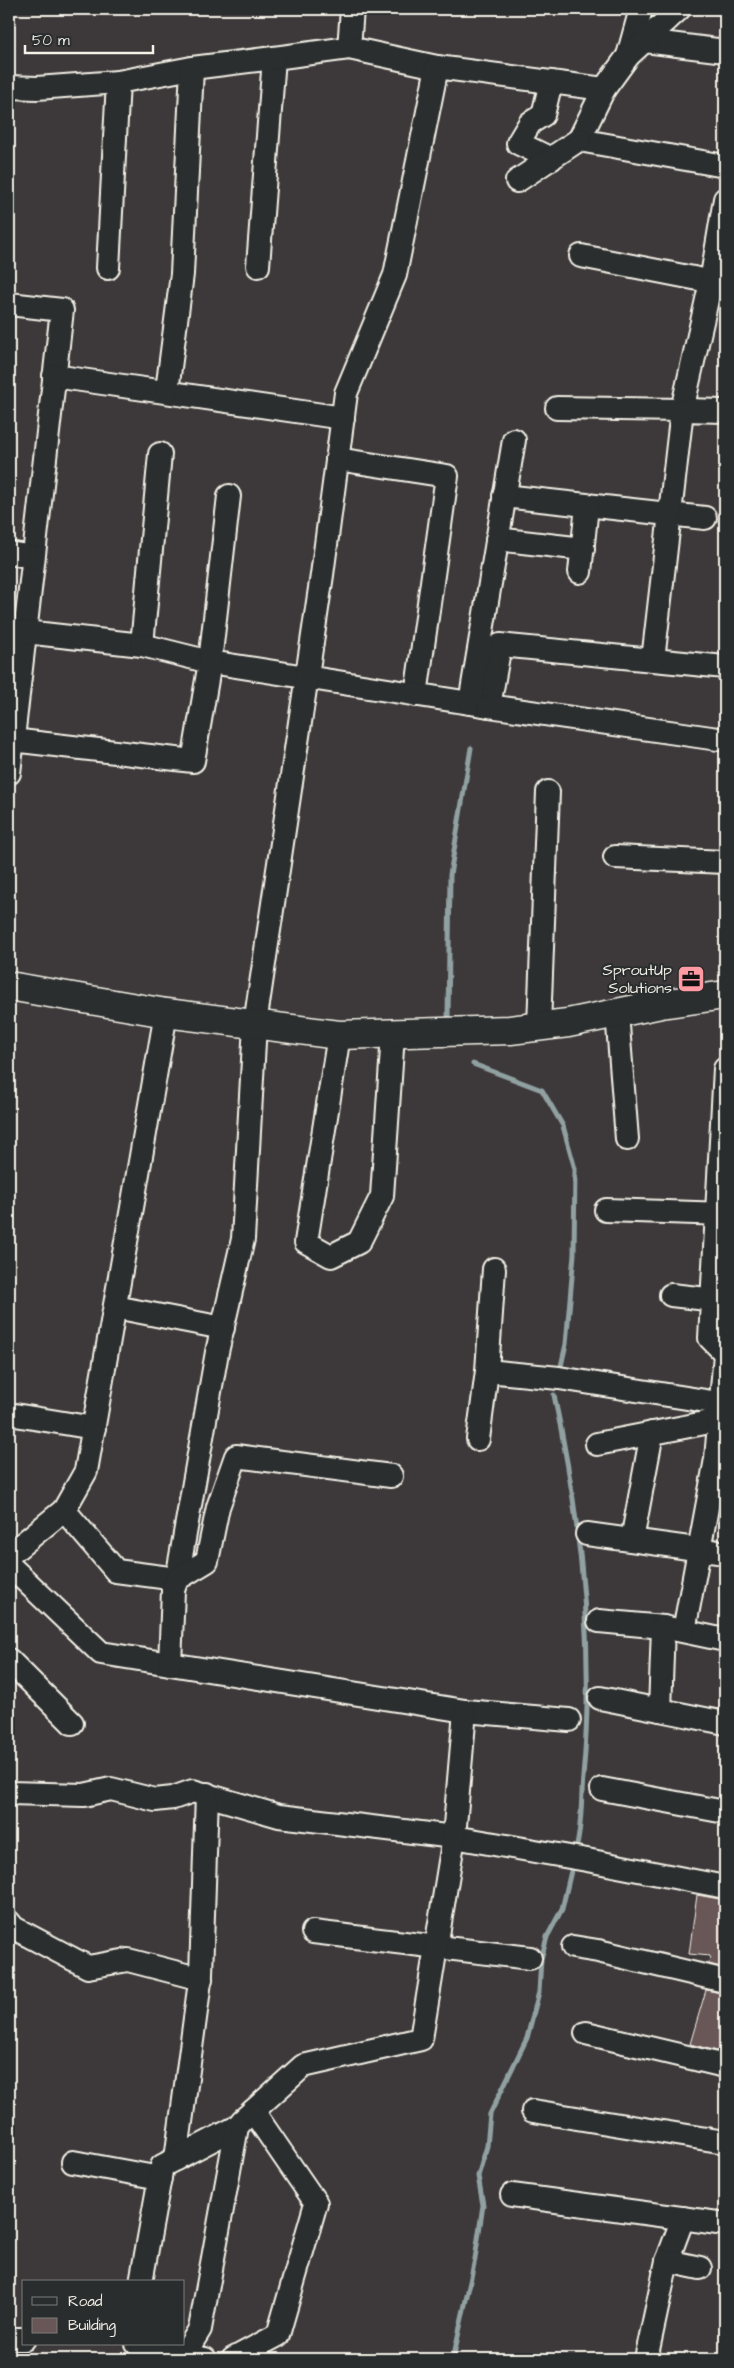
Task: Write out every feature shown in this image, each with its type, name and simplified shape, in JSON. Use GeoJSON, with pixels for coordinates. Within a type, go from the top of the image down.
{"type":"FeatureCollection","features":[{"type":"Feature","properties":{"kind":"main road"},"geometry":{"type":"LineString","coordinates":[[9,986],[166,1013],[339,1035],[510,1030],[725,995]]}},
{"type":"Feature","properties":{"kind":"street"},"geometry":{"type":"LineString","coordinates":[[348,48],[352,9]]}},
{"type":"Feature","properties":{"kind":"street"},"geometry":{"type":"LineString","coordinates":[[628,56],[637,9]]}},
{"type":"Feature","properties":{"kind":"street"},"geometry":{"type":"LineString","coordinates":[[517,181],[580,139],[604,89],[628,56],[679,9]]}},
{"type":"Feature","properties":{"kind":"street"},"geometry":{"type":"LineString","coordinates":[[645,41],[725,51]]}},
{"type":"Feature","properties":{"kind":"street"},"geometry":{"type":"LineString","coordinates":[[9,86],[37,88],[118,82],[192,68],[348,48],[437,67],[604,89]]}},
{"type":"Feature","properties":{"kind":"street"},"geometry":{"type":"LineString","coordinates":[[258,266],[274,58]]}},
{"type":"Feature","properties":{"kind":"street"},"geometry":{"type":"LineString","coordinates":[[170,1664],[173,1590],[177,1579],[223,1328],[243,1239],[255,1024],[346,393],[395,275],[437,67]]}},
{"type":"Feature","properties":{"kind":"street"},"geometry":{"type":"LineString","coordinates":[[167,391],[182,274],[192,68]]}},
{"type":"Feature","properties":{"kind":"street"},"geometry":{"type":"LineString","coordinates":[[108,268],[118,82]]}},
{"type":"Feature","properties":{"kind":"street"},"geometry":{"type":"LineString","coordinates":[[551,82],[543,115],[530,123],[518,143],[551,159]]}},
{"type":"Feature","properties":{"kind":"street"},"geometry":{"type":"LineString","coordinates":[[580,139],[725,166]]}},
{"type":"Feature","properties":{"kind":"street"},"geometry":{"type":"LineString","coordinates":[[653,660],[682,410],[718,283],[725,199]]}},
{"type":"Feature","properties":{"kind":"street"},"geometry":{"type":"LineString","coordinates":[[581,256],[718,283]]}},
{"type":"Feature","properties":{"kind":"street"},"geometry":{"type":"LineString","coordinates":[[9,304],[62,310],[9,773]]}},
{"type":"Feature","properties":{"kind":"street"},"geometry":{"type":"LineString","coordinates":[[54,376],[343,418]]}},
{"type":"Feature","properties":{"kind":"street"},"geometry":{"type":"LineString","coordinates":[[557,408],[725,411]]}},
{"type":"Feature","properties":{"kind":"street"},"geometry":{"type":"LineString","coordinates":[[479,705],[497,539],[514,440]]}},
{"type":"Feature","properties":{"kind":"street"},"geometry":{"type":"LineString","coordinates":[[142,645],[160,454]]}},
{"type":"Feature","properties":{"kind":"street"},"geometry":{"type":"LineString","coordinates":[[337,459],[447,476],[416,695]]}},
{"type":"Feature","properties":{"kind":"street"},"geometry":{"type":"LineString","coordinates":[[12,740],[193,761],[210,662],[229,496]]}},
{"type":"Feature","properties":{"kind":"street"},"geometry":{"type":"LineString","coordinates":[[504,496],[670,516],[704,518]]}},
{"type":"Feature","properties":{"kind":"street"},"geometry":{"type":"LineString","coordinates":[[580,572],[587,506]]}},
{"type":"Feature","properties":{"kind":"street"},"geometry":{"type":"LineString","coordinates":[[497,539],[583,548]]}},
{"type":"Feature","properties":{"kind":"street"},"geometry":{"type":"LineString","coordinates":[[9,554],[34,557]]}},
{"type":"Feature","properties":{"kind":"street"},"geometry":{"type":"LineString","coordinates":[[25,632],[142,645],[210,662],[306,678],[725,740]]}},
{"type":"Feature","properties":{"kind":"street"},"geometry":{"type":"LineString","coordinates":[[479,705],[500,645],[725,667]]}},
{"type":"Feature","properties":{"kind":"street"},"geometry":{"type":"LineString","coordinates":[[539,1026],[548,792]]}},
{"type":"Feature","properties":{"kind":"street"},"geometry":{"type":"LineString","coordinates":[[615,857],[725,862]]}},
{"type":"Feature","properties":{"kind":"street"},"geometry":{"type":"LineString","coordinates":[[9,1555],[64,1510],[86,1471],[166,1013]]}},
{"type":"Feature","properties":{"kind":"street"},"geometry":{"type":"LineString","coordinates":[[617,1013],[627,1139]]}},
{"type":"Feature","properties":{"kind":"street"},"geometry":{"type":"LineString","coordinates":[[339,1035],[306,1242],[331,1256],[359,1242],[382,1196],[393,1034]]}},
{"type":"Feature","properties":{"kind":"street"},"geometry":{"type":"LineString","coordinates":[[660,1710],[674,1629],[698,1548],[716,1458],[722,1409],[725,1353],[710,1338],[719,1300],[725,1069]]}},
{"type":"Feature","properties":{"kind":"street"},"geometry":{"type":"LineString","coordinates":[[606,1210],[721,1214]]}},
{"type":"Feature","properties":{"kind":"street"},"geometry":{"type":"LineString","coordinates":[[478,1439],[487,1371],[494,1269]]}},
{"type":"Feature","properties":{"kind":"street"},"geometry":{"type":"LineString","coordinates":[[671,1295],[719,1300]]}},
{"type":"Feature","properties":{"kind":"street"},"geometry":{"type":"LineString","coordinates":[[115,1307],[223,1328]]}},
{"type":"Feature","properties":{"kind":"street"},"geometry":{"type":"LineString","coordinates":[[487,1371],[560,1378],[722,1409]]}},
{"type":"Feature","properties":{"kind":"street"},"geometry":{"type":"LineString","coordinates":[[597,1444],[652,1433],[722,1409]]}},
{"type":"Feature","properties":{"kind":"street"},"geometry":{"type":"LineString","coordinates":[[9,1414],[94,1428]]}},
{"type":"Feature","properties":{"kind":"street"},"geometry":{"type":"LineString","coordinates":[[632,1540],[652,1433]]}},
{"type":"Feature","properties":{"kind":"street"},"geometry":{"type":"LineString","coordinates":[[64,1510],[116,1570],[177,1579],[207,1561],[218,1507],[236,1456],[391,1476]]}},
{"type":"Feature","properties":{"kind":"street"},"geometry":{"type":"LineString","coordinates":[[588,1534],[725,1553]]}},
{"type":"Feature","properties":{"kind":"street"},"geometry":{"type":"LineString","coordinates":[[9,1565],[101,1653],[465,1711],[569,1720]]}},
{"type":"Feature","properties":{"kind":"street"},"geometry":{"type":"LineString","coordinates":[[599,1621],[674,1629],[725,1640]]}},
{"type":"Feature","properties":{"kind":"street"},"geometry":{"type":"LineString","coordinates":[[9,1660],[72,1723]]}},
{"type":"Feature","properties":{"kind":"street"},"geometry":{"type":"LineString","coordinates":[[600,1698],[725,1723]]}},
{"type":"Feature","properties":{"kind":"street"},"geometry":{"type":"LineString","coordinates":[[141,2280],[162,2166],[237,2127],[303,2066],[421,2039],[454,1838],[465,1711]]}},
{"type":"Feature","properties":{"kind":"street"},"geometry":{"type":"LineString","coordinates":[[9,1793],[84,1796],[112,1789],[155,1800],[173,1798],[193,1791],[279,1816],[454,1838],[587,1860],[725,1887]]}},
{"type":"Feature","properties":{"kind":"street"},"geometry":{"type":"LineString","coordinates":[[602,1789],[725,1812]]}},
{"type":"Feature","properties":{"kind":"street"},"geometry":{"type":"LineString","coordinates":[[176,2159],[201,1979],[206,1794]]}},
{"type":"Feature","properties":{"kind":"street"},"geometry":{"type":"LineString","coordinates":[[9,1922],[14,1928],[88,1966],[128,1960],[201,1979]]}},
{"type":"Feature","properties":{"kind":"street"},"geometry":{"type":"LineString","coordinates":[[313,1932],[530,1958]]}},
{"type":"Feature","properties":{"kind":"street"},"geometry":{"type":"LineString","coordinates":[[573,1947],[598,1950],[725,1981]]}},
{"type":"Feature","properties":{"kind":"street"},"geometry":{"type":"LineString","coordinates":[[586,2033],[725,2066]]}},
{"type":"Feature","properties":{"kind":"street"},"geometry":{"type":"LineString","coordinates":[[533,2111],[725,2142]]}},
{"type":"Feature","properties":{"kind":"street"},"geometry":{"type":"LineString","coordinates":[[233,2359],[278,2334],[316,2203],[253,2112]]}},
{"type":"Feature","properties":{"kind":"street"},"geometry":{"type":"LineString","coordinates":[[145,2346],[194,2357],[237,2127]]}},
{"type":"Feature","properties":{"kind":"street"},"geometry":{"type":"LineString","coordinates":[[73,2162],[160,2178]]}},
{"type":"Feature","properties":{"kind":"street"},"geometry":{"type":"LineString","coordinates":[[512,2195],[725,2224]]}},
{"type":"Feature","properties":{"kind":"street"},"geometry":{"type":"LineString","coordinates":[[646,2359],[667,2261],[683,2218]]}},
{"type":"Feature","properties":{"kind":"street"},"geometry":{"type":"LineString","coordinates":[[667,2261],[700,2268]]}},
{"type":"Feature","properties":{"kind":"street"},"geometry":{"type":"LineString","coordinates":[[9,2339],[22,2339]]}},
{"type":"Feature","properties":{"kind":"building"},"geometry":{"type":"Polygon","coordinates":[[[697,1895],[725,1900],[725,1968],[709,1964],[710,1956],[689,1954],[697,1895]]]}},
{"type":"Feature","properties":{"kind":"building"},"geometry":{"type":"Polygon","coordinates":[[[706,1990],[725,1994],[725,2053],[690,2044],[706,1990]]]}},
{"type":"Feature","properties":{"kind":"waterway"},"geometry":{"type":"LineString","coordinates":[[448,1018],[450,875],[471,748]]}},
{"type":"Feature","properties":{"kind":"waterway"},"geometry":{"type":"LineString","coordinates":[[473,1064],[542,1090],[563,1126],[575,1169],[574,1254],[566,1344],[561,1366]]}},
{"type":"Feature","properties":{"kind":"waterway"},"geometry":{"type":"LineString","coordinates":[[554,1395],[572,1489],[583,1585],[586,1633],[586,1729],[581,1820],[577,1845]]}},
{"type":"Feature","properties":{"kind":"waterway"},"geometry":{"type":"LineString","coordinates":[[453,2359],[475,2259],[483,2205],[478,2176],[487,2146],[490,2114],[527,2038],[539,1992],[541,1959],[547,1937],[562,1909],[571,1871]]}},
{"type":"Feature","properties":{"kind":"place","name":"SproutUp Solutions"},"geometry":{"type":"Point","coordinates":[691,979]}}]}
